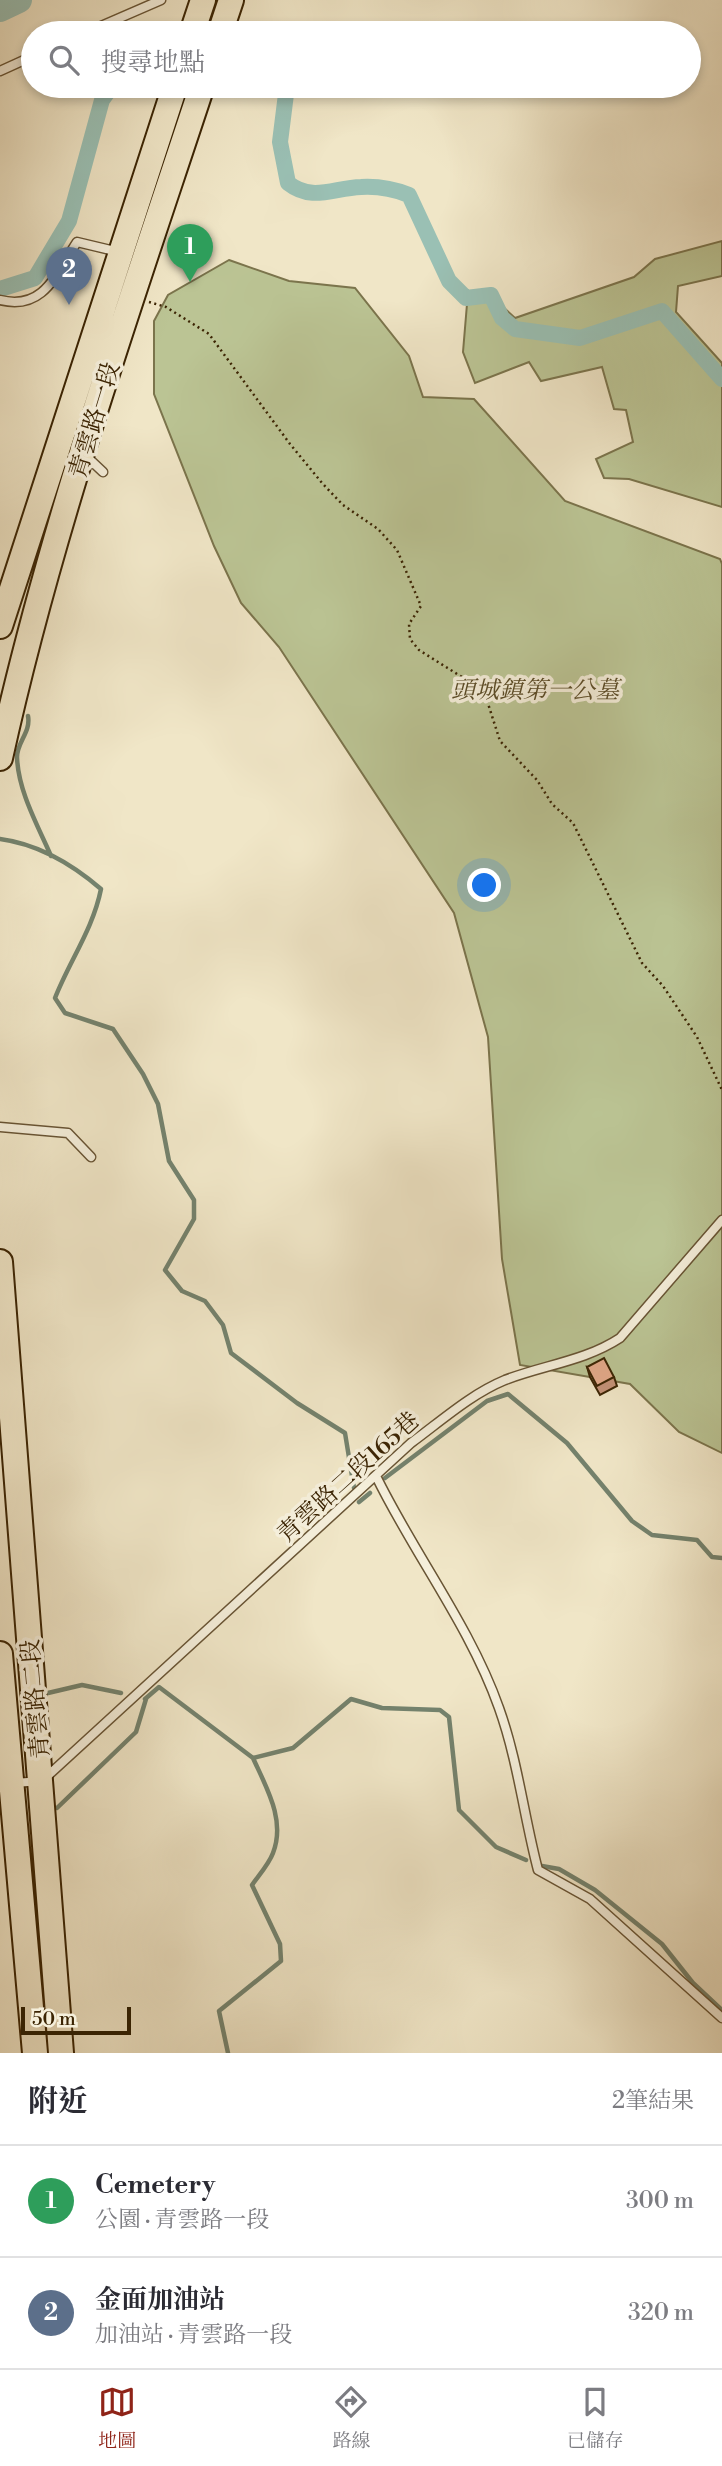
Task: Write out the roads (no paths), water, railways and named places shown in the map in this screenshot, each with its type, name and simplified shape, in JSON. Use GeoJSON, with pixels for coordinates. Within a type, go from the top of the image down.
{"type":"FeatureCollection","features":[{"type":"Feature","properties":{"kind":"main road"},"geometry":{"type":"LineString","coordinates":[[196,21],[203,0]]}},
{"type":"Feature","properties":{"kind":"main road"},"geometry":{"type":"LineString","coordinates":[[224,21],[231,0]]}},
{"type":"Feature","properties":{"kind":"main road","name":"青雲路一段"},"geometry":{"type":"LineString","coordinates":[[0,758],[23,653],[132,298],[132,259],[172,98]]}},
{"type":"Feature","properties":{"kind":"main road","name":"青雲路一段"},"geometry":{"type":"LineString","coordinates":[[0,626],[132,259],[197,98]]}},
{"type":"Feature","properties":{"kind":"main road","name":"青雲路二段"},"geometry":{"type":"LineString","coordinates":[[0,1262],[42,1781],[34,2053]]}},
{"type":"Feature","properties":{"kind":"main road","name":"青雲路二段"},"geometry":{"type":"LineString","coordinates":[[0,1654],[36,2014],[61,2053]]}},
{"type":"Feature","properties":{"kind":"lane"},"geometry":{"type":"LineString","coordinates":[[113,21],[161,0]]}},
{"type":"Feature","properties":{"kind":"lane"},"geometry":{"type":"LineString","coordinates":[[0,71],[21,61]]}},
{"type":"Feature","properties":{"kind":"lane"},"geometry":{"type":"LineString","coordinates":[[0,300],[18,305],[42,295],[77,242],[132,259]]}},
{"type":"Feature","properties":{"kind":"lane"},"geometry":{"type":"LineString","coordinates":[[84,454],[103,472]]}},
{"type":"Feature","properties":{"kind":"lane"},"geometry":{"type":"LineString","coordinates":[[0,1127],[68,1133],[91,1157]]}},
{"type":"Feature","properties":{"kind":"lane","name":"青雲路二段165巷"},"geometry":{"type":"LineString","coordinates":[[42,1781],[411,1443],[477,1395],[506,1380],[601,1351],[620,1338],[722,1220]]}},
{"type":"Feature","properties":{"kind":"lane"},"geometry":{"type":"LineString","coordinates":[[376,1476],[419,1559],[463,1631],[499,1707],[538,1870],[590,1899],[722,2018]]}},
{"type":"Feature","properties":{"kind":"lane"},"geometry":{"type":"LineString","coordinates":[[12,1783],[42,1781]]}},
{"type":"Feature","properties":{"kind":"waterway"},"geometry":{"type":"LineString","coordinates":[[0,9],[19,0]]}},
{"type":"Feature","properties":{"kind":"waterway"},"geometry":{"type":"LineString","coordinates":[[0,289],[35,278],[69,221],[103,98]]}},
{"type":"Feature","properties":{"kind":"waterway"},"geometry":{"type":"LineString","coordinates":[[286,98],[280,142],[288,183],[297,189],[314,193],[367,187],[386,188],[409,195],[449,281],[466,298],[491,295],[502,318],[515,329],[580,338],[662,311],[722,379]]}},
{"type":"Feature","properties":{"kind":"waterway"},"geometry":{"type":"LineString","coordinates":[[28,716],[28,727],[17,757],[18,770],[30,808],[51,856]]}},
{"type":"Feature","properties":{"kind":"waterway"},"geometry":{"type":"LineString","coordinates":[[0,839],[28,846],[54,857],[101,889],[87,931],[55,998],[65,1013],[113,1029],[143,1074],[158,1104],[169,1161],[194,1200],[194,1219],[165,1270],[182,1291],[205,1301],[223,1325],[231,1353],[297,1403],[345,1433],[354,1488]]}},
{"type":"Feature","properties":{"kind":"waterway"},"geometry":{"type":"LineString","coordinates":[[385,1478],[487,1401],[508,1394],[567,1443],[632,1521],[652,1535],[697,1540],[712,1557],[722,1558]]}},
{"type":"Feature","properties":{"kind":"waterway"},"geometry":{"type":"LineString","coordinates":[[359,1502],[370,1493]]}},
{"type":"Feature","properties":{"kind":"waterway"},"geometry":{"type":"LineString","coordinates":[[48,1693],[82,1685],[121,1693]]}},
{"type":"Feature","properties":{"kind":"waterway"},"geometry":{"type":"LineString","coordinates":[[145,1699],[159,1687],[253,1758],[293,1748],[351,1699],[382,1708],[440,1710],[449,1717],[459,1810],[496,1847],[526,1860]]}},
{"type":"Feature","properties":{"kind":"waterway"},"geometry":{"type":"LineString","coordinates":[[57,1808],[136,1732],[146,1699]]}},
{"type":"Feature","properties":{"kind":"waterway"},"geometry":{"type":"LineString","coordinates":[[228,2053],[219,2011],[281,1961],[280,1944],[252,1885],[271,1857],[277,1828],[273,1804],[253,1758]]}},
{"type":"Feature","properties":{"kind":"waterway"},"geometry":{"type":"LineString","coordinates":[[542,1866],[559,1869],[595,1890],[662,1944],[693,1983],[722,2010]]}},
{"type":"Feature","properties":{"kind":"place","name":"Cemetery"},"geometry":{"type":"Point","coordinates":[190,282]}},
{"type":"Feature","properties":{"kind":"place","name":"金面加油站"},"geometry":{"type":"Point","coordinates":[69,305]}},
{"type":"Feature","properties":{"kind":"park label","name":"頭城鎮第一公墓"},"geometry":{"type":"Point","coordinates":[535,690]}}]}
